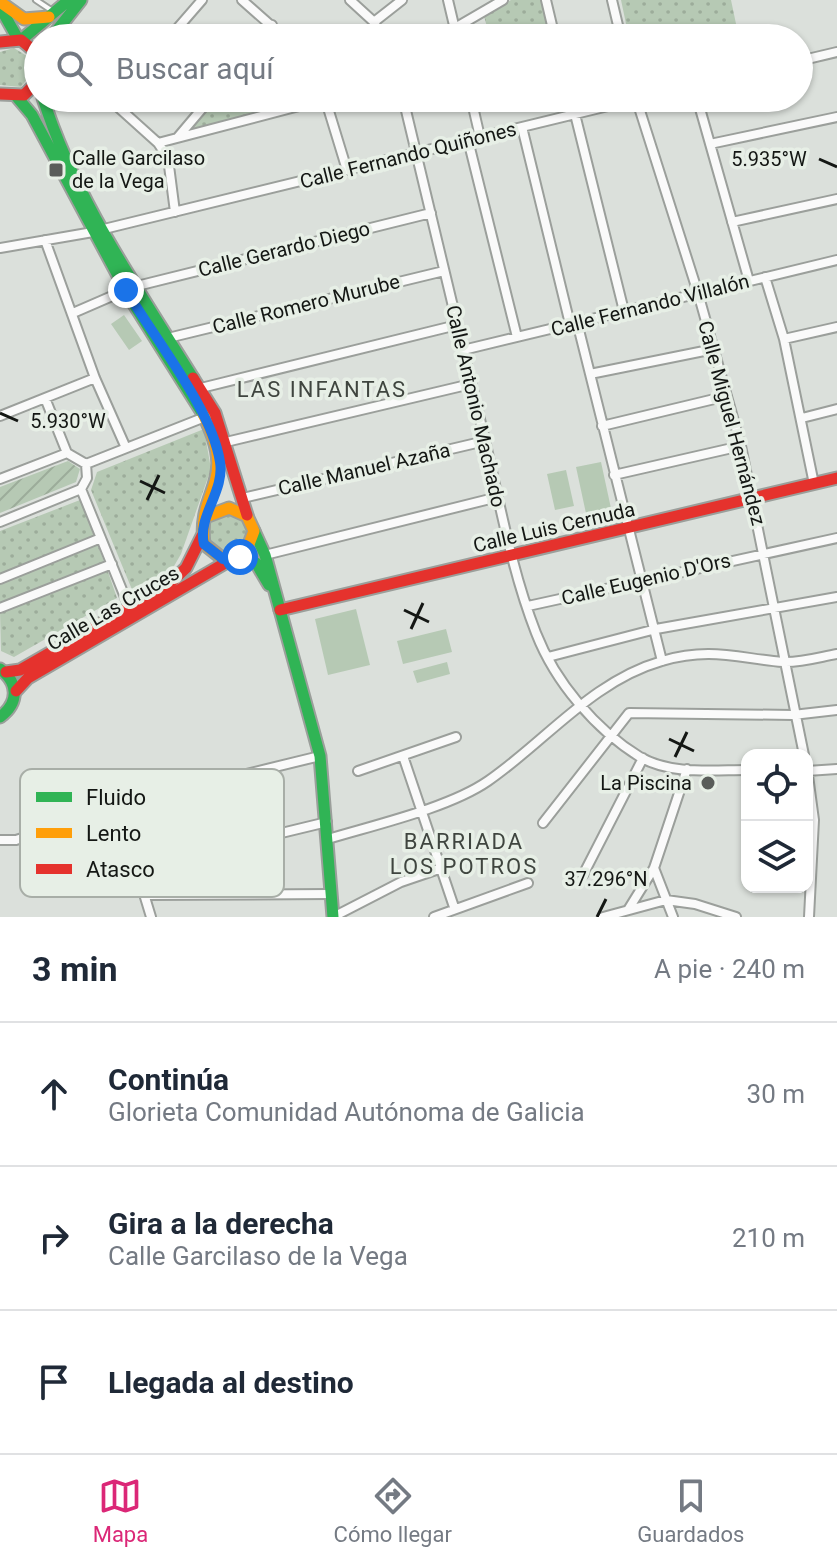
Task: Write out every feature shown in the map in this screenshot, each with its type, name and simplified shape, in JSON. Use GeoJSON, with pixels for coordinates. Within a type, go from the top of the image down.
{"type":"FeatureCollection","features":[{"type":"Feature","properties":{"kind":"main road"},"geometry":{"type":"LineString","coordinates":[[62,24],[81,0]]}},
{"type":"Feature","properties":{"kind":"main road"},"geometry":{"type":"LineString","coordinates":[[42,24],[67,1]]}},
{"type":"Feature","properties":{"kind":"main road"},"geometry":{"type":"LineString","coordinates":[[0,4],[24,19],[54,15]]}},
{"type":"Feature","properties":{"kind":"main road"},"geometry":{"type":"LineString","coordinates":[[0,4],[24,43]]}},
{"type":"Feature","properties":{"kind":"main road"},"geometry":{"type":"LineString","coordinates":[[0,42],[24,37]]}},
{"type":"Feature","properties":{"kind":"main road"},"geometry":{"type":"LineString","coordinates":[[6,96],[24,109]]}},
{"type":"Feature","properties":{"kind":"main road"},"geometry":{"type":"LineString","coordinates":[[28,112],[205,417],[221,464],[219,484],[202,536],[209,551],[256,563],[275,595]]}},
{"type":"Feature","properties":{"kind":"main road"},"geometry":{"type":"LineString","coordinates":[[47,112],[56,140],[98,230]]}},
{"type":"Feature","properties":{"kind":"main road"},"geometry":{"type":"LineString","coordinates":[[131,288],[201,388],[226,442],[247,515],[265,555],[320,756],[333,917]]}},
{"type":"Feature","properties":{"kind":"main road","name":"Calle Luis Cernuda"},"geometry":{"type":"LineString","coordinates":[[280,610],[837,478]]}},
{"type":"Feature","properties":{"kind":"main road"},"geometry":{"type":"LineString","coordinates":[[208,516],[223,507],[232,507],[247,515]]}},
{"type":"Feature","properties":{"kind":"main road"},"geometry":{"type":"LineString","coordinates":[[236,558],[251,546],[254,531]]}},
{"type":"Feature","properties":{"kind":"main road","name":"Calle Las Cruces"},"geometry":{"type":"LineString","coordinates":[[3,671],[20,670],[180,576],[202,536]]}},
{"type":"Feature","properties":{"kind":"main road","name":"Calle Las Cruces"},"geometry":{"type":"LineString","coordinates":[[16,691],[28,678],[236,558]]}},
{"type":"Feature","properties":{"kind":"main road"},"geometry":{"type":"LineString","coordinates":[[1,718],[13,706],[16,691],[3,671]]}},
{"type":"Feature","properties":{"kind":"street"},"geometry":{"type":"LineString","coordinates":[[181,24],[202,0]]}},
{"type":"Feature","properties":{"kind":"street"},"geometry":{"type":"LineString","coordinates":[[242,0],[271,24]]}},
{"type":"Feature","properties":{"kind":"street"},"geometry":{"type":"LineString","coordinates":[[350,0],[372,24]]}},
{"type":"Feature","properties":{"kind":"street"},"geometry":{"type":"LineString","coordinates":[[383,24],[402,0]]}},
{"type":"Feature","properties":{"kind":"street"},"geometry":{"type":"LineString","coordinates":[[448,0],[454,24]]}},
{"type":"Feature","properties":{"kind":"street"},"geometry":{"type":"LineString","coordinates":[[469,24],[503,0]]}},
{"type":"Feature","properties":{"kind":"street"},"geometry":{"type":"LineString","coordinates":[[546,0],[552,24]]}},
{"type":"Feature","properties":{"kind":"street"},"geometry":{"type":"LineString","coordinates":[[612,0],[618,24]]}},
{"type":"Feature","properties":{"kind":"street"},"geometry":{"type":"LineString","coordinates":[[813,58],[837,52]]}},
{"type":"Feature","properties":{"kind":"street"},"geometry":{"type":"LineString","coordinates":[[126,112],[158,143],[168,158],[175,212]]}},
{"type":"Feature","properties":{"kind":"street"},"geometry":{"type":"LineString","coordinates":[[178,137],[199,112]]}},
{"type":"Feature","properties":{"kind":"street"},"geometry":{"type":"LineString","coordinates":[[158,143],[272,112]]}},
{"type":"Feature","properties":{"kind":"street"},"geometry":{"type":"LineString","coordinates":[[329,112],[347,170]]}},
{"type":"Feature","properties":{"kind":"street","name":"Calle Antonio Machado"},"geometry":{"type":"LineString","coordinates":[[406,112],[512,555],[548,657],[610,736],[643,758],[675,769],[741,770]]}},
{"type":"Feature","properties":{"kind":"street"},"geometry":{"type":"LineString","coordinates":[[474,112],[480,137]]}},
{"type":"Feature","properties":{"kind":"street","name":"Calle Fernando Quiñones"},"geometry":{"type":"LineString","coordinates":[[0,248],[98,230],[584,112]]}},
{"type":"Feature","properties":{"kind":"street","name":"Calle Miguel Hernández"},"geometry":{"type":"LineString","coordinates":[[642,112],[741,446],[754,498],[793,715],[802,749]]}},
{"type":"Feature","properties":{"kind":"street"},"geometry":{"type":"LineString","coordinates":[[701,112],[749,281]]}},
{"type":"Feature","properties":{"kind":"street"},"geometry":{"type":"LineString","coordinates":[[576,114],[624,311]]}},
{"type":"Feature","properties":{"kind":"street"},"geometry":{"type":"LineString","coordinates":[[710,144],[837,117]]}},
{"type":"Feature","properties":{"kind":"street"},"geometry":{"type":"LineString","coordinates":[[522,127],[590,374],[662,661]]}},
{"type":"Feature","properties":{"kind":"street"},"geometry":{"type":"LineString","coordinates":[[468,140],[517,337]]}},
{"type":"Feature","properties":{"kind":"street"},"geometry":{"type":"LineString","coordinates":[[732,222],[837,199]]}},
{"type":"Feature","properties":{"kind":"street","name":"Calle Gerardo Diego"},"geometry":{"type":"LineString","coordinates":[[73,313],[131,288],[431,213]]}},
{"type":"Feature","properties":{"kind":"street"},"geometry":{"type":"LineString","coordinates":[[45,240],[95,378],[126,448]]}},
{"type":"Feature","properties":{"kind":"street","name":"Calle Fernando Villalón"},"geometry":{"type":"LineString","coordinates":[[463,350],[837,260]]}},
{"type":"Feature","properties":{"kind":"street","name":"Calle Romero Murube"},"geometry":{"type":"LineString","coordinates":[[168,338],[444,271]]}},
{"type":"Feature","properties":{"kind":"street"},"geometry":{"type":"LineString","coordinates":[[765,277],[784,339],[814,484]]}},
{"type":"Feature","properties":{"kind":"street"},"geometry":{"type":"LineString","coordinates":[[201,388],[457,325]]}},
{"type":"Feature","properties":{"kind":"street"},"geometry":{"type":"LineString","coordinates":[[784,339],[837,327]]}},
{"type":"Feature","properties":{"kind":"street"},"geometry":{"type":"LineString","coordinates":[[590,374],[714,349]]}},
{"type":"Feature","properties":{"kind":"street"},"geometry":{"type":"LineString","coordinates":[[0,416],[95,378]]}},
{"type":"Feature","properties":{"kind":"street"},"geometry":{"type":"LineString","coordinates":[[226,442],[471,384]]}},
{"type":"Feature","properties":{"kind":"street"},"geometry":{"type":"LineString","coordinates":[[602,426],[727,396]]}},
{"type":"Feature","properties":{"kind":"street"},"geometry":{"type":"LineString","coordinates":[[45,398],[67,453],[86,464]]}},
{"type":"Feature","properties":{"kind":"street"},"geometry":{"type":"LineString","coordinates":[[802,418],[837,409]]}},
{"type":"Feature","properties":{"kind":"street"},"geometry":{"type":"LineString","coordinates":[[86,464],[205,417]]}},
{"type":"Feature","properties":{"kind":"street","name":"Calle Manuel Azaña"},"geometry":{"type":"LineString","coordinates":[[243,498],[485,441]]}},
{"type":"Feature","properties":{"kind":"street"},"geometry":{"type":"LineString","coordinates":[[614,475],[741,446]]}},
{"type":"Feature","properties":{"kind":"street"},"geometry":{"type":"LineString","coordinates":[[0,479],[67,453]]}},
{"type":"Feature","properties":{"kind":"street"},"geometry":{"type":"LineString","coordinates":[[0,522],[81,489],[87,478],[86,464]]}},
{"type":"Feature","properties":{"kind":"street"},"geometry":{"type":"LineString","coordinates":[[81,489],[129,607]]}},
{"type":"Feature","properties":{"kind":"street"},"geometry":{"type":"LineString","coordinates":[[265,555],[498,497]]}},
{"type":"Feature","properties":{"kind":"street"},"geometry":{"type":"LineString","coordinates":[[0,579],[101,538]]}},
{"type":"Feature","properties":{"kind":"street","name":"Calle Eugenio D'Ors"},"geometry":{"type":"LineString","coordinates":[[528,606],[837,538]]}},
{"type":"Feature","properties":{"kind":"street"},"geometry":{"type":"LineString","coordinates":[[0,608],[112,564]]}},
{"type":"Feature","properties":{"kind":"street"},"geometry":{"type":"LineString","coordinates":[[548,657],[656,629],[837,597]]}},
{"type":"Feature","properties":{"kind":"street"},"geometry":{"type":"LineString","coordinates":[[328,839],[421,810],[485,784],[582,704],[628,674],[662,661],[701,653],[739,653],[785,662],[837,654]]}},
{"type":"Feature","properties":{"kind":"street"},"geometry":{"type":"LineString","coordinates":[[543,823],[629,713],[793,715],[837,710]]}},
{"type":"Feature","properties":{"kind":"street"},"geometry":{"type":"LineString","coordinates":[[358,771],[456,737]]}},
{"type":"Feature","properties":{"kind":"street"},"geometry":{"type":"LineString","coordinates":[[267,769],[320,756]]}},
{"type":"Feature","properties":{"kind":"street"},"geometry":{"type":"LineString","coordinates":[[403,756],[454,907]]}},
{"type":"Feature","properties":{"kind":"street"},"geometry":{"type":"LineString","coordinates":[[583,875],[643,758]]}},
{"type":"Feature","properties":{"kind":"street"},"geometry":{"type":"LineString","coordinates":[[623,913],[654,868],[687,769]]}},
{"type":"Feature","properties":{"kind":"street"},"geometry":{"type":"LineString","coordinates":[[813,770],[837,769]]}},
{"type":"Feature","properties":{"kind":"street"},"geometry":{"type":"LineString","coordinates":[[809,917],[813,813]]}},
{"type":"Feature","properties":{"kind":"street"},"geometry":{"type":"LineString","coordinates":[[284,832],[327,822]]}},
{"type":"Feature","properties":{"kind":"street"},"geometry":{"type":"LineString","coordinates":[[0,840],[20,839]]}},
{"type":"Feature","properties":{"kind":"street"},"geometry":{"type":"LineString","coordinates":[[654,868],[673,917]]}},
{"type":"Feature","properties":{"kind":"street"},"geometry":{"type":"LineString","coordinates":[[333,917],[401,882],[439,869]]}},
{"type":"Feature","properties":{"kind":"street"},"geometry":{"type":"LineString","coordinates":[[434,917],[454,907],[528,883]]}},
{"type":"Feature","properties":{"kind":"street"},"geometry":{"type":"LineString","coordinates":[[284,894],[331,894]]}},
{"type":"Feature","properties":{"kind":"street"},"geometry":{"type":"LineString","coordinates":[[146,897],[151,917]]}},
{"type":"Feature","properties":{"kind":"street"},"geometry":{"type":"LineString","coordinates":[[603,917],[666,900],[695,904],[736,917]]}},
{"type":"Feature","properties":{"kind":"lane"},"geometry":{"type":"LineString","coordinates":[[36,0],[44,2],[54,15]]}},
{"type":"Feature","properties":{"kind":"green space"},"geometry":{"type":"Polygon","coordinates":[[[511,0],[541,0],[547,24],[486,24],[484,16],[511,0]]]}},
{"type":"Feature","properties":{"kind":"green space"},"geometry":{"type":"Polygon","coordinates":[[[621,0],[731,0],[736,24],[626,24],[621,0]]]}},
{"type":"Feature","properties":{"kind":"green space"},"geometry":{"type":"Polygon","coordinates":[[[14,48],[24,54],[24,83],[21,87],[0,85],[0,52],[14,48]]]}},
{"type":"Feature","properties":{"kind":"green space"},"geometry":{"type":"Polygon","coordinates":[[[203,112],[262,112],[185,133],[203,112]]]}},
{"type":"Feature","properties":{"kind":"green space"},"geometry":{"type":"Polygon","coordinates":[[[124,315],[142,341],[129,350],[111,324],[124,315]]]}},
{"type":"Feature","properties":{"kind":"green space"},"geometry":{"type":"Polygon","coordinates":[[[204,429],[211,469],[181,554],[170,573],[133,592],[91,490],[97,472],[204,429]]]}},
{"type":"Feature","properties":{"kind":"green space"},"geometry":{"type":"Polygon","coordinates":[[[68,461],[80,469],[76,482],[0,513],[0,487],[68,461]]]}},
{"type":"Feature","properties":{"kind":"green space"},"geometry":{"type":"Polygon","coordinates":[[[601,462],[612,513],[587,518],[576,467],[601,462]]]}},
{"type":"Feature","properties":{"kind":"green space"},"geometry":{"type":"Polygon","coordinates":[[[566,470],[574,506],[555,510],[547,474],[566,470]]]}},
{"type":"Feature","properties":{"kind":"green space"},"geometry":{"type":"Polygon","coordinates":[[[80,500],[95,538],[0,577],[0,531],[80,500]]]}},
{"type":"Feature","properties":{"kind":"green space"},"geometry":{"type":"Polygon","coordinates":[[[228,512],[242,518],[248,532],[242,546],[228,552],[214,546],[208,532],[214,518],[228,512]]]}},
{"type":"Feature","properties":{"kind":"green space"},"geometry":{"type":"Polygon","coordinates":[[[97,543],[105,564],[0,607],[0,581],[97,543]]]}},
{"type":"Feature","properties":{"kind":"green space"},"geometry":{"type":"Polygon","coordinates":[[[107,569],[117,598],[14,657],[1,651],[0,611],[107,569]]]}},
{"type":"Feature","properties":{"kind":"green space"},"geometry":{"type":"Polygon","coordinates":[[[356,609],[370,665],[328,675],[315,619],[356,609]]]}},
{"type":"Feature","properties":{"kind":"green space"},"geometry":{"type":"Polygon","coordinates":[[[446,629],[452,652],[403,664],[397,641],[446,629]]]}},
{"type":"Feature","properties":{"kind":"green space"},"geometry":{"type":"Polygon","coordinates":[[[447,662],[450,674],[417,683],[413,671],[447,662]]]}},
{"type":"Feature","properties":{"kind":"traffic: fast"},"geometry":{"type":"LineString","coordinates":[[40,24],[69,0]]}},
{"type":"Feature","properties":{"kind":"traffic: fast"},"geometry":{"type":"LineString","coordinates":[[62,24],[81,0]]}},
{"type":"Feature","properties":{"kind":"traffic: fast"},"geometry":{"type":"LineString","coordinates":[[0,7],[18,39]]}},
{"type":"Feature","properties":{"kind":"traffic: fast"},"geometry":{"type":"LineString","coordinates":[[16,96],[24,106]]}},
{"type":"Feature","properties":{"kind":"traffic: fast"},"geometry":{"type":"LineString","coordinates":[[29,112],[130,298],[203,414]]}},
{"type":"Feature","properties":{"kind":"traffic: fast"},"geometry":{"type":"LineString","coordinates":[[48,112],[72,171],[109,242],[193,378]]}},
{"type":"Feature","properties":{"kind":"traffic: fast"},"geometry":{"type":"LineString","coordinates":[[254,531],[265,555],[320,756],[333,917]]}},
{"type":"Feature","properties":{"kind":"traffic: fast"},"geometry":{"type":"LineString","coordinates":[[240,557],[256,563],[269,585]]}},
{"type":"Feature","properties":{"kind":"traffic: fast"},"geometry":{"type":"LineString","coordinates":[[0,669],[11,680],[14,693],[11,706],[0,717]]}},
{"type":"Feature","properties":{"kind":"traffic: slow"},"geometry":{"type":"LineString","coordinates":[[0,2],[24,19],[49,17]]}},
{"type":"Feature","properties":{"kind":"traffic: slow"},"geometry":{"type":"LineString","coordinates":[[203,414],[217,456],[217,471],[203,525],[204,544],[223,559],[246,552],[254,531],[247,516],[229,508],[208,516]]}},
{"type":"Feature","properties":{"kind":"traffic: jam"},"geometry":{"type":"LineString","coordinates":[[0,42],[21,40],[24,42]]}},
{"type":"Feature","properties":{"kind":"traffic: jam"},"geometry":{"type":"LineString","coordinates":[[0,94],[24,95]]}},
{"type":"Feature","properties":{"kind":"traffic: jam"},"geometry":{"type":"LineString","coordinates":[[193,378],[215,413],[247,515]]}},
{"type":"Feature","properties":{"kind":"traffic: jam"},"geometry":{"type":"LineString","coordinates":[[280,610],[837,478]]}},
{"type":"Feature","properties":{"kind":"traffic: jam"},"geometry":{"type":"LineString","coordinates":[[6,672],[20,670],[168,585],[186,568],[202,536]]}},
{"type":"Feature","properties":{"kind":"traffic: jam"},"geometry":{"type":"LineString","coordinates":[[16,691],[28,678],[232,559]]}},
{"type":"Feature","properties":{"kind":"place","name":"Calle Garcilaso de la Vega"},"geometry":{"type":"Point","coordinates":[56,170]}},
{"type":"Feature","properties":{"kind":"place","name":"La Piscina"},"geometry":{"type":"Point","coordinates":[708,783]}},
{"type":"Feature","properties":{"kind":"district","name":"LAS INFANTAS"},"geometry":{"type":"Point","coordinates":[322,389]}},
{"type":"Feature","properties":{"kind":"district","name":"BARRIADA LOS POTROS"},"geometry":{"type":"Point","coordinates":[464,854]}},
{"type":"Feature","properties":{"kind":"route"},"geometry":{"type":"LineString","coordinates":[[126,290],[199,406],[217,448],[221,464],[219,484],[202,529],[204,544],[223,559],[240,557]]}}]}
